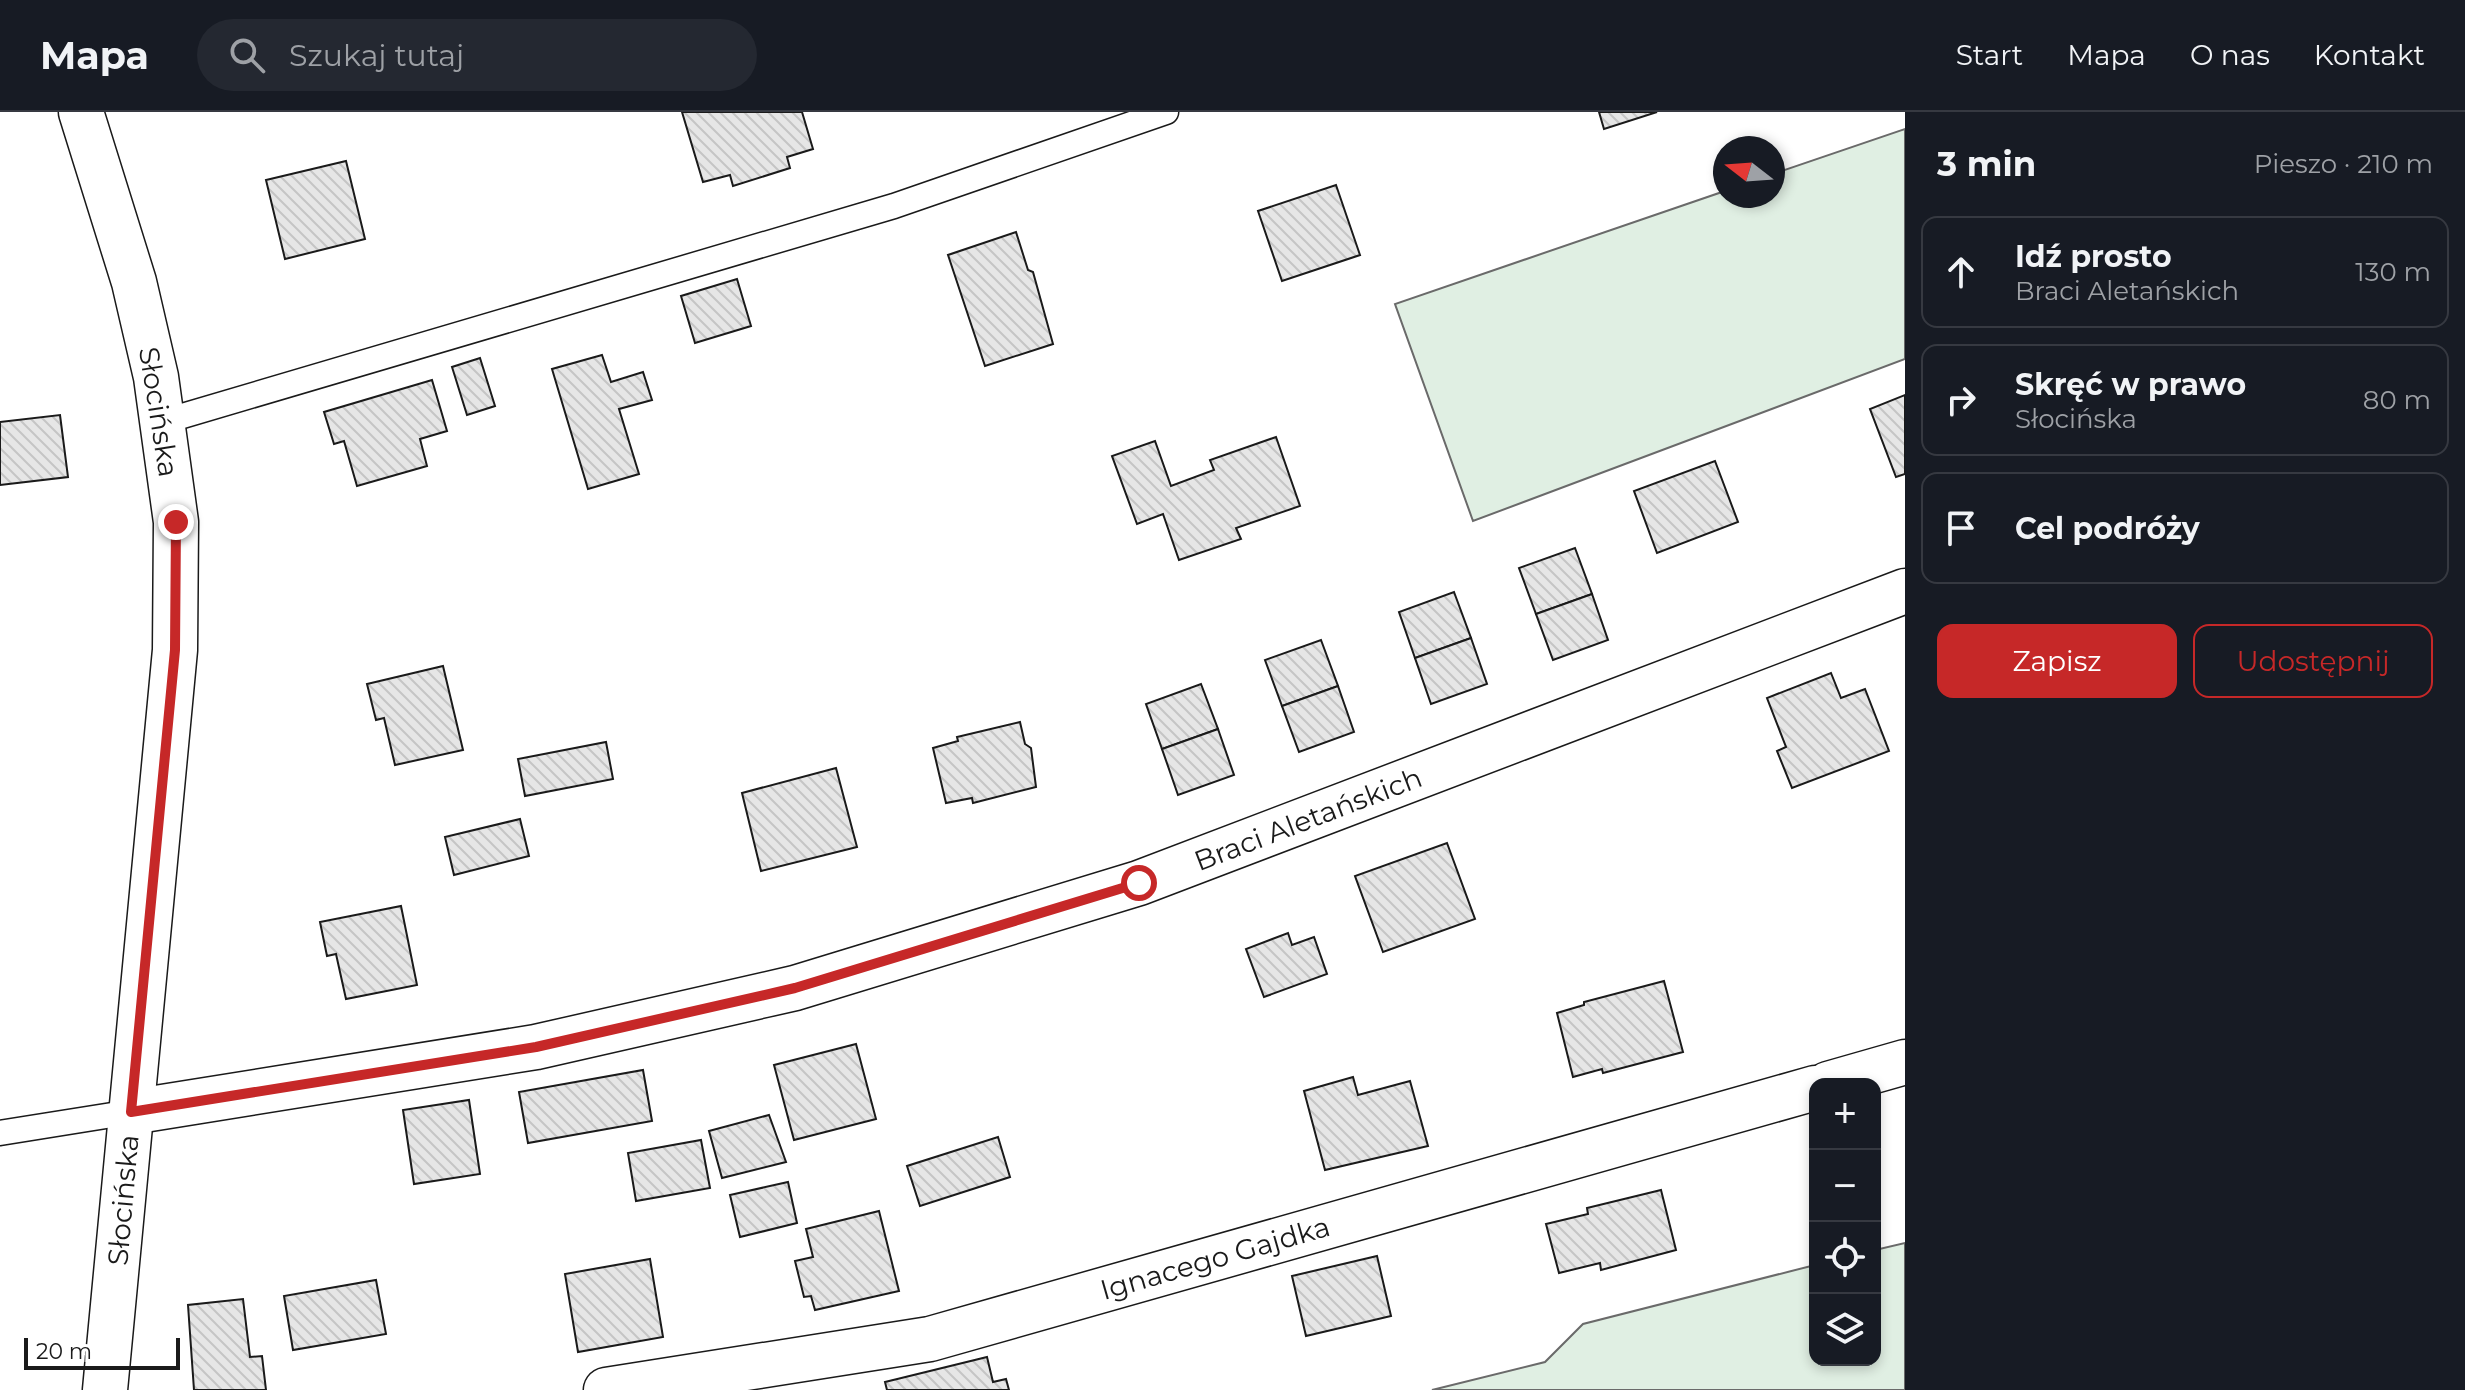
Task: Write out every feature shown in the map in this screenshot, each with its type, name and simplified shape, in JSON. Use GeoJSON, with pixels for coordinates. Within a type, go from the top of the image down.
{"type":"FeatureCollection","features":[{"type":"Feature","properties":{"kind":"street","name":"Słocińska"},"geometry":{"type":"LineString","coordinates":[[81,112],[134,282],[156,377],[176,522],[175,650],[105,1390]]}},
{"type":"Feature","properties":{"kind":"street","name":"Braci Aletańskich"},"geometry":{"type":"LineString","coordinates":[[131,1112],[536,1047],[795,988],[1139,883],[1905,591]]}},
{"type":"Feature","properties":{"kind":"street"},"geometry":{"type":"LineString","coordinates":[[1849,1078],[1905,1062]]}},
{"type":"Feature","properties":{"kind":"street","name":"Ignacego Gajdka"},"geometry":{"type":"LineString","coordinates":[[606,1390],[930,1339],[1809,1090]]}},
{"type":"Feature","properties":{"kind":"lane"},"geometry":{"type":"LineString","coordinates":[[162,422],[894,206],[1166,112]]}},
{"type":"Feature","properties":{"kind":"lane"},"geometry":{"type":"LineString","coordinates":[[0,1133],[131,1112]]}},
{"type":"Feature","properties":{"kind":"green space"},"geometry":{"type":"Polygon","coordinates":[[[1905,129],[1905,359],[1473,521],[1395,304],[1713,195],[1713,208],[1785,208],[1785,170],[1905,129]]]}},
{"type":"Feature","properties":{"kind":"green space"},"geometry":{"type":"Polygon","coordinates":[[[1905,1243],[1905,1390],[1432,1390],[1545,1362],[1583,1324],[1809,1267],[1809,1366],[1881,1366],[1881,1249],[1905,1243]]]}},
{"type":"Feature","properties":{"kind":"building"},"geometry":{"type":"Polygon","coordinates":[[[682,112],[802,112],[813,149],[787,157],[790,168],[733,186],[730,175],[703,182],[682,112]]]}},
{"type":"Feature","properties":{"kind":"building"},"geometry":{"type":"Polygon","coordinates":[[[1599,112],[1657,112],[1604,129],[1599,112]]]}},
{"type":"Feature","properties":{"kind":"building"},"geometry":{"type":"Polygon","coordinates":[[[346,161],[365,239],[285,259],[266,180],[346,161]]]}},
{"type":"Feature","properties":{"kind":"building"},"geometry":{"type":"Polygon","coordinates":[[[1336,185],[1360,255],[1282,281],[1258,211],[1336,185]]]}},
{"type":"Feature","properties":{"kind":"building"},"geometry":{"type":"Polygon","coordinates":[[[1016,232],[1028,270],[1033,272],[1053,344],[985,366],[948,255],[1016,232]]]}},
{"type":"Feature","properties":{"kind":"building"},"geometry":{"type":"Polygon","coordinates":[[[737,279],[751,326],[695,343],[681,296],[737,279]]]}},
{"type":"Feature","properties":{"kind":"building"},"geometry":{"type":"Polygon","coordinates":[[[602,355],[611,382],[643,372],[652,400],[619,409],[639,474],[588,489],[552,369],[602,355]]]}},
{"type":"Feature","properties":{"kind":"building"},"geometry":{"type":"Polygon","coordinates":[[[480,358],[495,406],[467,415],[452,367],[480,358]]]}},
{"type":"Feature","properties":{"kind":"building"},"geometry":{"type":"Polygon","coordinates":[[[432,380],[447,431],[420,439],[427,466],[357,486],[344,441],[334,444],[324,412],[432,380]]]}},
{"type":"Feature","properties":{"kind":"building"},"geometry":{"type":"Polygon","coordinates":[[[1905,395],[1905,474],[1896,477],[1870,409],[1905,395]]]}},
{"type":"Feature","properties":{"kind":"building"},"geometry":{"type":"Polygon","coordinates":[[[60,415],[68,477],[0,485],[0,422],[60,415]]]}},
{"type":"Feature","properties":{"kind":"building"},"geometry":{"type":"Polygon","coordinates":[[[1276,437],[1300,506],[1236,528],[1241,539],[1179,560],[1163,514],[1137,524],[1112,456],[1155,441],[1171,486],[1214,470],[1210,460],[1276,437]]]}},
{"type":"Feature","properties":{"kind":"building"},"geometry":{"type":"Polygon","coordinates":[[[1715,461],[1738,522],[1657,553],[1634,491],[1715,461]]]}},
{"type":"Feature","properties":{"kind":"building"},"geometry":{"type":"Polygon","coordinates":[[[1575,548],[1592,594],[1536,614],[1519,568],[1575,548]]]}},
{"type":"Feature","properties":{"kind":"building"},"geometry":{"type":"Polygon","coordinates":[[[1454,592],[1471,638],[1415,658],[1399,612],[1454,592]]]}},
{"type":"Feature","properties":{"kind":"building"},"geometry":{"type":"Polygon","coordinates":[[[1592,594],[1608,640],[1553,660],[1536,614],[1592,594]]]}},
{"type":"Feature","properties":{"kind":"building"},"geometry":{"type":"Polygon","coordinates":[[[1471,638],[1487,684],[1431,704],[1415,658],[1471,638]]]}},
{"type":"Feature","properties":{"kind":"building"},"geometry":{"type":"Polygon","coordinates":[[[1321,640],[1338,686],[1282,706],[1265,660],[1321,640]]]}},
{"type":"Feature","properties":{"kind":"building"},"geometry":{"type":"Polygon","coordinates":[[[443,666],[463,750],[395,765],[384,718],[376,720],[367,684],[443,666]]]}},
{"type":"Feature","properties":{"kind":"building"},"geometry":{"type":"Polygon","coordinates":[[[1831,673],[1841,698],[1865,689],[1889,751],[1792,788],[1777,751],[1786,747],[1767,698],[1831,673]]]}},
{"type":"Feature","properties":{"kind":"building"},"geometry":{"type":"Polygon","coordinates":[[[1201,684],[1218,729],[1162,749],[1146,704],[1201,684]]]}},
{"type":"Feature","properties":{"kind":"building"},"geometry":{"type":"Polygon","coordinates":[[[1338,686],[1354,732],[1299,752],[1282,706],[1338,686]]]}},
{"type":"Feature","properties":{"kind":"building"},"geometry":{"type":"Polygon","coordinates":[[[1020,722],[1025,744],[1031,748],[1036,787],[973,803],[972,798],[946,803],[933,748],[958,741],[957,737],[1020,722]]]}},
{"type":"Feature","properties":{"kind":"building"},"geometry":{"type":"Polygon","coordinates":[[[1218,729],[1234,775],[1178,795],[1162,749],[1218,729]]]}},
{"type":"Feature","properties":{"kind":"building"},"geometry":{"type":"Polygon","coordinates":[[[606,742],[613,779],[525,796],[518,759],[606,742]]]}},
{"type":"Feature","properties":{"kind":"building"},"geometry":{"type":"Polygon","coordinates":[[[836,768],[857,847],[761,871],[742,793],[836,768]]]}},
{"type":"Feature","properties":{"kind":"building"},"geometry":{"type":"Polygon","coordinates":[[[520,819],[529,856],[454,875],[445,837],[520,819]]]}},
{"type":"Feature","properties":{"kind":"building"},"geometry":{"type":"Polygon","coordinates":[[[1447,843],[1475,919],[1383,952],[1355,876],[1447,843]]]}},
{"type":"Feature","properties":{"kind":"building"},"geometry":{"type":"Polygon","coordinates":[[[401,906],[417,985],[346,999],[336,954],[327,956],[320,922],[401,906]]]}},
{"type":"Feature","properties":{"kind":"building"},"geometry":{"type":"Polygon","coordinates":[[[1288,933],[1292,945],[1314,937],[1327,974],[1264,997],[1246,949],[1288,933]]]}},
{"type":"Feature","properties":{"kind":"building"},"geometry":{"type":"Polygon","coordinates":[[[1664,981],[1683,1052],[1603,1073],[1602,1069],[1573,1077],[1557,1013],[1584,1005],[1584,1002],[1664,981]]]}},
{"type":"Feature","properties":{"kind":"building"},"geometry":{"type":"Polygon","coordinates":[[[856,1044],[876,1119],[794,1140],[774,1065],[856,1044]]]}},
{"type":"Feature","properties":{"kind":"building"},"geometry":{"type":"Polygon","coordinates":[[[643,1070],[652,1121],[528,1143],[519,1092],[643,1070]]]}},
{"type":"Feature","properties":{"kind":"building"},"geometry":{"type":"Polygon","coordinates":[[[1353,1077],[1358,1095],[1410,1081],[1428,1146],[1325,1170],[1304,1091],[1353,1077]]]}},
{"type":"Feature","properties":{"kind":"building"},"geometry":{"type":"Polygon","coordinates":[[[469,1100],[480,1174],[414,1184],[403,1110],[469,1100]]]}},
{"type":"Feature","properties":{"kind":"building"},"geometry":{"type":"Polygon","coordinates":[[[769,1115],[786,1162],[722,1178],[709,1131],[769,1115]]]}},
{"type":"Feature","properties":{"kind":"building"},"geometry":{"type":"Polygon","coordinates":[[[998,1137],[1010,1177],[920,1206],[907,1166],[998,1137]]]}},
{"type":"Feature","properties":{"kind":"building"},"geometry":{"type":"Polygon","coordinates":[[[701,1140],[710,1188],[636,1201],[628,1153],[701,1140]]]}},
{"type":"Feature","properties":{"kind":"building"},"geometry":{"type":"Polygon","coordinates":[[[788,1182],[797,1223],[740,1237],[730,1195],[788,1182]]]}},
{"type":"Feature","properties":{"kind":"building"},"geometry":{"type":"Polygon","coordinates":[[[1661,1190],[1676,1250],[1601,1270],[1600,1263],[1559,1273],[1546,1224],[1588,1214],[1587,1208],[1661,1190]]]}},
{"type":"Feature","properties":{"kind":"building"},"geometry":{"type":"Polygon","coordinates":[[[879,1211],[899,1291],[815,1310],[811,1296],[804,1297],[795,1261],[813,1257],[806,1229],[879,1211]]]}},
{"type":"Feature","properties":{"kind":"building"},"geometry":{"type":"Polygon","coordinates":[[[1377,1256],[1391,1316],[1306,1336],[1292,1276],[1377,1256]]]}},
{"type":"Feature","properties":{"kind":"building"},"geometry":{"type":"Polygon","coordinates":[[[650,1259],[663,1337],[578,1352],[565,1274],[650,1259]]]}},
{"type":"Feature","properties":{"kind":"building"},"geometry":{"type":"Polygon","coordinates":[[[376,1280],[386,1334],[293,1350],[284,1296],[376,1280]]]}},
{"type":"Feature","properties":{"kind":"building"},"geometry":{"type":"Polygon","coordinates":[[[243,1299],[250,1357],[262,1356],[266,1390],[194,1390],[188,1305],[243,1299]]]}},
{"type":"Feature","properties":{"kind":"building"},"geometry":{"type":"Polygon","coordinates":[[[987,1357],[993,1382],[1006,1379],[1009,1390],[887,1390],[885,1382],[987,1357]]]}},
{"type":"Feature","properties":{"kind":"route"},"geometry":{"type":"LineString","coordinates":[[176,522],[175,650],[131,1112],[536,1047],[795,988],[1139,883]]}}]}
